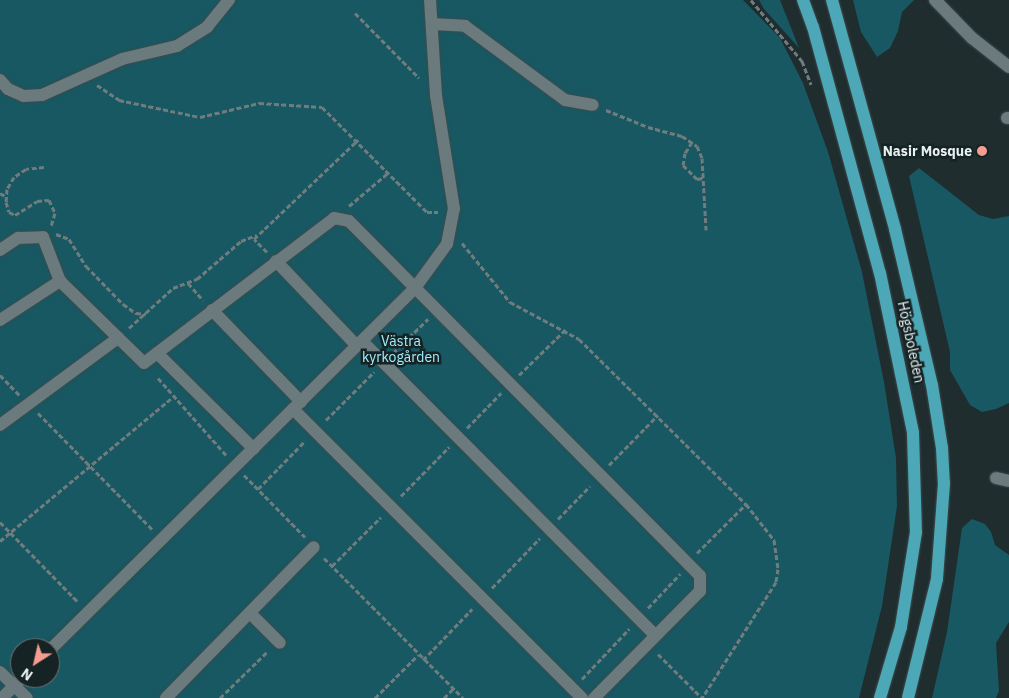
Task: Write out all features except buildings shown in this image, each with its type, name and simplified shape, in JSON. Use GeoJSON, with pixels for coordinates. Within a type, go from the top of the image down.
{"type":"FeatureCollection","features":[{"type":"Feature","properties":{"kind":"main road","name":"Högsboleden"},"geometry":{"type":"LineString","coordinates":[[803,0],[813,27],[880,273],[913,433],[916,532],[901,627],[880,698]]}},
{"type":"Feature","properties":{"kind":"main road","name":"Högsboleden"},"geometry":{"type":"LineString","coordinates":[[832,0],[897,238],[932,386],[942,448],[944,483],[937,579],[908,698]]}},
{"type":"Feature","properties":{"kind":"street"},"geometry":{"type":"LineString","coordinates":[[0,80],[8,89],[34,97],[136,55],[157,53],[177,46],[207,27],[229,0]]}},
{"type":"Feature","properties":{"kind":"street"},"geometry":{"type":"LineString","coordinates":[[60,640],[415,288],[441,255],[452,232],[454,211],[436,95],[430,0]]}},
{"type":"Feature","properties":{"kind":"street"},"geometry":{"type":"LineString","coordinates":[[935,0],[972,38],[1009,67]]}},
{"type":"Feature","properties":{"kind":"street"},"geometry":{"type":"LineString","coordinates":[[432,24],[465,26],[565,100],[594,105]]}},
{"type":"Feature","properties":{"kind":"street"},"geometry":{"type":"LineString","coordinates":[[0,250],[18,238],[43,237],[60,281],[144,363],[334,218],[349,221],[700,576],[700,591],[594,698]]}},
{"type":"Feature","properties":{"kind":"street"},"geometry":{"type":"LineString","coordinates":[[276,261],[360,343],[384,362],[638,619],[652,640]]}},
{"type":"Feature","properties":{"kind":"street"},"geometry":{"type":"LineString","coordinates":[[0,320],[60,281]]}},
{"type":"Feature","properties":{"kind":"street"},"geometry":{"type":"LineString","coordinates":[[212,310],[297,406],[315,431],[578,693]]}},
{"type":"Feature","properties":{"kind":"street"},"geometry":{"type":"LineString","coordinates":[[0,425],[118,338]]}},
{"type":"Feature","properties":{"kind":"street"},"geometry":{"type":"LineString","coordinates":[[157,353],[254,449]]}},
{"type":"Feature","properties":{"kind":"street"},"geometry":{"type":"LineString","coordinates":[[996,478],[1009,481]]}},
{"type":"Feature","properties":{"kind":"street"},"geometry":{"type":"LineString","coordinates":[[166,698],[314,547]]}},
{"type":"Feature","properties":{"kind":"street"},"geometry":{"type":"LineString","coordinates":[[250,613],[279,642]]}},
{"type":"Feature","properties":{"kind":"street"},"geometry":{"type":"LineString","coordinates":[[2,698],[12,688]]}},
{"type":"Feature","properties":{"kind":"path"},"geometry":{"type":"LineString","coordinates":[[751,0],[802,61],[812,86]]}},
{"type":"Feature","properties":{"kind":"path"},"geometry":{"type":"LineString","coordinates":[[355,13],[436,95]]}},
{"type":"Feature","properties":{"kind":"path"},"geometry":{"type":"LineString","coordinates":[[89,74],[103,91],[119,100],[200,117],[259,104],[316,105],[331,113],[428,212],[454,211]]}},
{"type":"Feature","properties":{"kind":"path"},"geometry":{"type":"LineString","coordinates":[[594,105],[692,142],[702,158],[706,230]]}},
{"type":"Feature","properties":{"kind":"path"},"geometry":{"type":"LineString","coordinates":[[276,261],[254,239],[358,140]]}},
{"type":"Feature","properties":{"kind":"path"},"geometry":{"type":"LineString","coordinates":[[692,142],[685,153],[683,165],[697,178],[703,178]]}},
{"type":"Feature","properties":{"kind":"path"},"geometry":{"type":"LineString","coordinates":[[43,237],[54,220],[53,204],[41,199],[16,215],[7,208],[5,196],[9,184],[20,172],[44,167]]}},
{"type":"Feature","properties":{"kind":"path"},"geometry":{"type":"LineString","coordinates":[[341,218],[346,209],[389,172]]}},
{"type":"Feature","properties":{"kind":"path"},"geometry":{"type":"LineString","coordinates":[[0,193],[5,196]]}},
{"type":"Feature","properties":{"kind":"path"},"geometry":{"type":"LineString","coordinates":[[452,232],[510,302],[579,338],[746,504],[774,540],[778,569],[776,582],[702,698],[652,640]]}},
{"type":"Feature","properties":{"kind":"path"},"geometry":{"type":"LineString","coordinates":[[43,237],[60,234],[69,239],[86,266],[101,283],[130,310],[146,314]]}},
{"type":"Feature","properties":{"kind":"path"},"geometry":{"type":"LineString","coordinates":[[118,338],[173,288],[188,283],[207,272],[241,241],[257,235]]}},
{"type":"Feature","properties":{"kind":"path"},"geometry":{"type":"LineString","coordinates":[[188,283],[212,310]]}},
{"type":"Feature","properties":{"kind":"path"},"geometry":{"type":"LineString","coordinates":[[258,488],[437,310]]}},
{"type":"Feature","properties":{"kind":"path"},"geometry":{"type":"LineString","coordinates":[[144,363],[175,395],[236,467],[418,655],[463,698]]}},
{"type":"Feature","properties":{"kind":"path"},"geometry":{"type":"LineString","coordinates":[[0,375],[162,540]]}},
{"type":"Feature","properties":{"kind":"path"},"geometry":{"type":"LineString","coordinates":[[0,541],[175,395]]}},
{"type":"Feature","properties":{"kind":"path"},"geometry":{"type":"LineString","coordinates":[[578,693],[638,619],[688,563],[746,504]]}},
{"type":"Feature","properties":{"kind":"path"},"geometry":{"type":"LineString","coordinates":[[0,522],[88,612]]}},
{"type":"Feature","properties":{"kind":"path"},"geometry":{"type":"LineString","coordinates":[[220,698],[279,642]]}},
{"type":"Feature","properties":{"kind":"path"},"geometry":{"type":"LineString","coordinates":[[375,698],[418,655]]}},
{"type":"Feature","properties":{"kind":"path"},"geometry":{"type":"LineString","coordinates":[[444,698],[453,689]]}},
{"type":"Feature","properties":{"kind":"green space","name":"Västra kyrkogården"},"geometry":{"type":"Polygon","coordinates":[[[0,0],[743,0],[780,38],[803,83],[828,152],[862,272],[884,382],[896,458],[897,506],[882,606],[859,698],[0,698],[0,0]]]}},
{"type":"Feature","properties":{"kind":"green space"},"geometry":{"type":"Polygon","coordinates":[[[759,0],[780,0],[799,48],[764,9],[759,0]]]}},
{"type":"Feature","properties":{"kind":"green space"},"geometry":{"type":"Polygon","coordinates":[[[853,0],[914,0],[902,12],[898,31],[890,48],[877,57],[861,32],[853,0]]]}},
{"type":"Feature","properties":{"kind":"green space"},"geometry":{"type":"Polygon","coordinates":[[[919,168],[979,215],[993,219],[1009,216],[1009,403],[996,409],[982,412],[970,405],[950,370],[950,352],[909,176],[919,168]]]}},
{"type":"Feature","properties":{"kind":"green space"},"geometry":{"type":"Polygon","coordinates":[[[972,519],[985,524],[991,532],[995,545],[1009,555],[1009,622],[996,643],[999,691],[996,698],[932,698],[947,632],[962,528],[972,519]]]}},
{"type":"Feature","properties":{"kind":"place","name":"Nasir Mosque"},"geometry":{"type":"Point","coordinates":[982,151]}}]}
